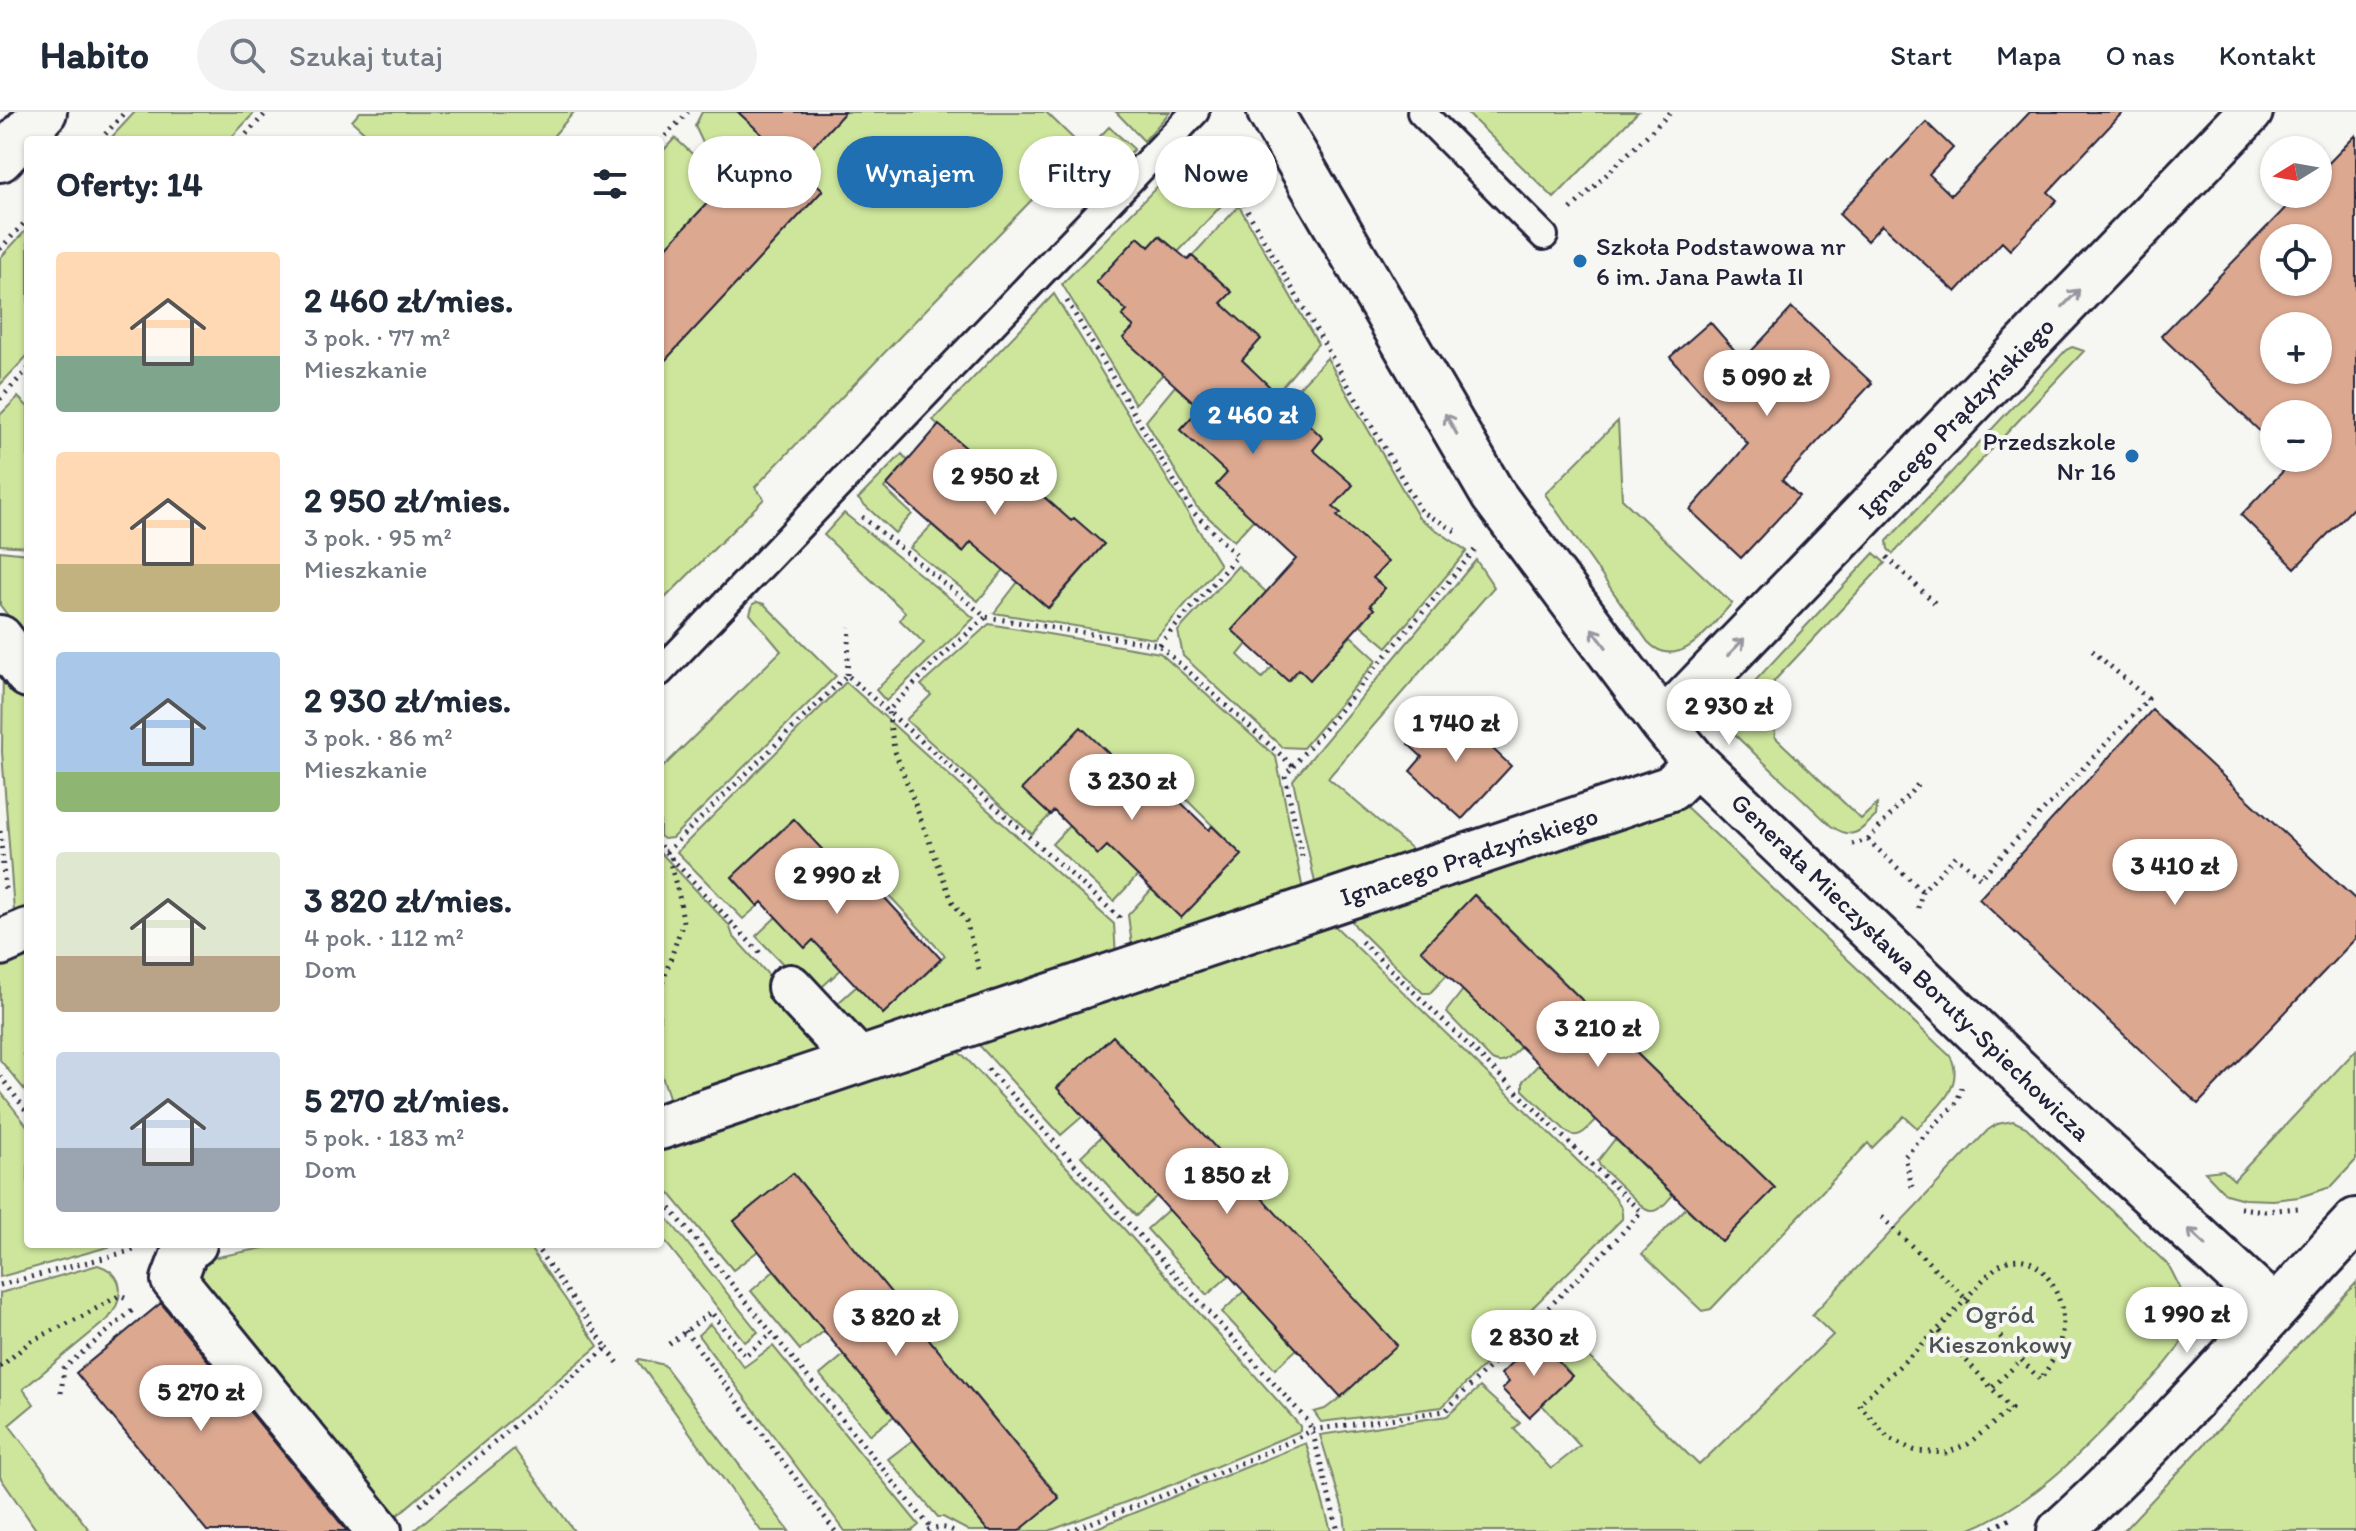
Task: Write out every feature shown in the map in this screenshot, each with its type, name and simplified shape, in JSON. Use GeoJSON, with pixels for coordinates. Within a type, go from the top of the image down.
{"type":"FeatureCollection","features":[{"type":"Feature","properties":{"kind":"street"},"geometry":{"type":"LineString","coordinates":[[0,159],[44,112]]}},
{"type":"Feature","properties":{"kind":"street","name":"Generała Mieczysława Boruty-Spiechowicza"},"geometry":{"type":"LineString","coordinates":[[1270,112],[1493,495],[1696,763],[2021,1074],[2275,1309]]}},
{"type":"Feature","properties":{"kind":"street","name":"Ignacego Prądzyńskiego"},"geometry":{"type":"LineString","coordinates":[[1663,723],[2250,112]]}},
{"type":"Feature","properties":{"kind":"street"},"geometry":{"type":"LineString","coordinates":[[0,638],[24,670]]}},
{"type":"Feature","properties":{"kind":"street","name":"Ignacego Prądzyńskiego"},"geometry":{"type":"LineString","coordinates":[[664,1126],[1671,788],[1696,763]]}},
{"type":"Feature","properties":{"kind":"street"},"geometry":{"type":"LineString","coordinates":[[0,943],[24,933]]}},
{"type":"Feature","properties":{"kind":"street"},"geometry":{"type":"LineString","coordinates":[[776,971],[858,1060]]}},
{"type":"Feature","properties":{"kind":"street"},"geometry":{"type":"LineString","coordinates":[[2060,1531],[2182,1411],[2356,1221]]}},
{"type":"Feature","properties":{"kind":"street"},"geometry":{"type":"LineString","coordinates":[[186,1248],[174,1280],[396,1521]]}},
{"type":"Feature","properties":{"kind":"lane"},"geometry":{"type":"LineString","coordinates":[[664,668],[1195,112]]}},
{"type":"Feature","properties":{"kind":"lane"},"geometry":{"type":"LineString","coordinates":[[1421,112],[1544,236]]}},
{"type":"Feature","properties":{"kind":"path"},"geometry":{"type":"LineString","coordinates":[[104,136],[125,112]]}},
{"type":"Feature","properties":{"kind":"path"},"geometry":{"type":"LineString","coordinates":[[245,136],[267,112]]}},
{"type":"Feature","properties":{"kind":"path"},"geometry":{"type":"LineString","coordinates":[[664,138],[688,112]]}},
{"type":"Feature","properties":{"kind":"path"},"geometry":{"type":"LineString","coordinates":[[1544,236],[1671,112]]}},
{"type":"Feature","properties":{"kind":"path"},"geometry":{"type":"LineString","coordinates":[[1245,208],[1421,511],[1468,538]]}},
{"type":"Feature","properties":{"kind":"path"},"geometry":{"type":"LineString","coordinates":[[0,249],[24,223]]}},
{"type":"Feature","properties":{"kind":"path"},"geometry":{"type":"LineString","coordinates":[[1064,296],[1192,511],[1237,556],[1159,645]]}},
{"type":"Feature","properties":{"kind":"path"},"geometry":{"type":"LineString","coordinates":[[0,399],[24,373]]}},
{"type":"Feature","properties":{"kind":"path"},"geometry":{"type":"LineString","coordinates":[[857,513],[986,617],[1159,645],[1293,766]]}},
{"type":"Feature","properties":{"kind":"path"},"geometry":{"type":"LineString","coordinates":[[1069,1531],[1188,1486],[1312,1430],[1445,1411],[1641,1212],[1319,906],[1306,876],[1285,776],[1479,544]]}},
{"type":"Feature","properties":{"kind":"path"},"geometry":{"type":"LineString","coordinates":[[1884,555],[1936,604]]}},
{"type":"Feature","properties":{"kind":"path"},"geometry":{"type":"LineString","coordinates":[[888,711],[933,664],[986,617]]}},
{"type":"Feature","properties":{"kind":"path"},"geometry":{"type":"LineString","coordinates":[[776,971],[666,852],[847,675],[850,627]]}},
{"type":"Feature","properties":{"kind":"path"},"geometry":{"type":"LineString","coordinates":[[1923,920],[1918,908],[1922,891],[1956,856],[1980,878],[2148,699],[2088,647]]}},
{"type":"Feature","properties":{"kind":"path"},"geometry":{"type":"LineString","coordinates":[[847,675],[1119,917]]}},
{"type":"Feature","properties":{"kind":"path"},"geometry":{"type":"LineString","coordinates":[[888,711],[894,749],[952,901],[966,921],[975,950],[970,1023],[1312,1430],[1338,1531]]}},
{"type":"Feature","properties":{"kind":"path"},"geometry":{"type":"LineString","coordinates":[[1845,845],[1868,840],[1919,783]]}},
{"type":"Feature","properties":{"kind":"path"},"geometry":{"type":"LineString","coordinates":[[1868,840],[1922,891]]}},
{"type":"Feature","properties":{"kind":"path"},"geometry":{"type":"LineString","coordinates":[[664,978],[683,922],[670,863],[672,857]]}},
{"type":"Feature","properties":{"kind":"path"},"geometry":{"type":"LineString","coordinates":[[0,1076],[24,1108]]}},
{"type":"Feature","properties":{"kind":"path"},"geometry":{"type":"LineString","coordinates":[[664,1201],[930,1530],[947,1528],[954,1531]]}},
{"type":"Feature","properties":{"kind":"path"},"geometry":{"type":"LineString","coordinates":[[2193,1335],[2196,1316],[2183,1277],[2240,1208],[2232,1207]]}},
{"type":"Feature","properties":{"kind":"path"},"geometry":{"type":"LineString","coordinates":[[1882,1217],[1967,1300],[2040,1380],[2054,1362],[2063,1315],[2050,1279],[2028,1260],[2015,1258],[1998,1266],[1967,1300],[1938,1330],[1859,1404],[1889,1439],[1916,1451],[1946,1453],[1968,1444],[2011,1409],[1938,1330]]}},
{"type":"Feature","properties":{"kind":"path"},"geometry":{"type":"LineString","coordinates":[[537,1248],[618,1363]]}},
{"type":"Feature","properties":{"kind":"path"},"geometry":{"type":"LineString","coordinates":[[0,1285],[79,1263]]}},
{"type":"Feature","properties":{"kind":"path"},"geometry":{"type":"LineString","coordinates":[[0,1367],[31,1341],[120,1295],[139,1304],[64,1368],[61,1393]]}},
{"type":"Feature","properties":{"kind":"path"},"geometry":{"type":"LineString","coordinates":[[669,1344],[711,1312],[745,1356],[771,1334]]}},
{"type":"Feature","properties":{"kind":"path"},"geometry":{"type":"LineString","coordinates":[[685,1331],[835,1531]]}},
{"type":"Feature","properties":{"kind":"path"},"geometry":{"type":"LineString","coordinates":[[396,1521],[607,1348]]}},
{"type":"Feature","properties":{"kind":"path"},"geometry":{"type":"LineString","coordinates":[[1993,1387],[2021,1360]]}},
{"type":"Feature","properties":{"kind":"path"},"geometry":{"type":"LineString","coordinates":[[1986,1531],[2019,1514]]}},
{"type":"Feature","properties":{"kind":"green space"},"geometry":{"type":"Polygon","coordinates":[[[135,112],[255,112],[233,136],[113,136],[135,112]]]}},
{"type":"Feature","properties":{"kind":"green space"},"geometry":{"type":"Polygon","coordinates":[[[360,112],[574,112],[553,136],[369,136],[352,121],[360,112]]]}},
{"type":"Feature","properties":{"kind":"green space"},"geometry":{"type":"Polygon","coordinates":[[[702,112],[741,112],[764,136],[700,136],[695,126],[702,112]]]}},
{"type":"Feature","properties":{"kind":"green space"},"geometry":{"type":"Polygon","coordinates":[[[845,112],[1046,112],[1071,136],[1019,136],[1019,208],[1024,208],[755,487],[764,499],[664,599],[664,362],[806,208],[821,208],[821,138],[845,112]]]}},
{"type":"Feature","properties":{"kind":"green space"},"geometry":{"type":"Polygon","coordinates":[[[1116,112],[1170,112],[1144,141],[1116,112]]]}},
{"type":"Feature","properties":{"kind":"green space"},"geometry":{"type":"Polygon","coordinates":[[[1466,112],[1638,112],[1554,198],[1466,112]]]}},
{"type":"Feature","properties":{"kind":"green space"},"geometry":{"type":"Polygon","coordinates":[[[1109,127],[1119,136],[1100,136],[1109,127]]]}},
{"type":"Feature","properties":{"kind":"green space"},"geometry":{"type":"Polygon","coordinates":[[[675,138],[688,150],[688,208],[703,208],[667,247],[664,244],[664,150],[675,138]]]}},
{"type":"Feature","properties":{"kind":"green space"},"geometry":{"type":"Polygon","coordinates":[[[1155,189],[1155,208],[1219,208],[1178,252],[1160,236],[1149,247],[1138,237],[1096,282],[1127,311],[1122,316],[1134,327],[1124,339],[1163,374],[1135,404],[1062,284],[1155,189]]]}},
{"type":"Feature","properties":{"kind":"green space"},"geometry":{"type":"Polygon","coordinates":[[[1240,208],[1318,344],[1266,406],[1249,366],[1242,360],[1260,339],[1221,303],[1232,292],[1192,256],[1240,208]]]}},
{"type":"Feature","properties":{"kind":"green space"},"geometry":{"type":"Polygon","coordinates":[[[24,232],[24,359],[0,385],[0,258],[24,232]]]}},
{"type":"Feature","properties":{"kind":"green space"},"geometry":{"type":"Polygon","coordinates":[[[1054,294],[1220,565],[1155,639],[994,613],[1018,582],[1049,608],[1104,544],[1074,518],[1071,521],[1026,480],[1011,493],[933,420],[1054,294]]]}},
{"type":"Feature","properties":{"kind":"green space"},"geometry":{"type":"Polygon","coordinates":[[[2072,347],[2084,351],[1893,554],[1888,549],[1887,541],[2072,347]]]}},
{"type":"Feature","properties":{"kind":"green space"},"geometry":{"type":"Polygon","coordinates":[[[1327,358],[1419,518],[1467,551],[1387,647],[1361,625],[1374,609],[1370,605],[1385,588],[1373,578],[1387,562],[1329,526],[1340,513],[1333,507],[1352,485],[1313,450],[1323,438],[1285,402],[1327,358]]]}},
{"type":"Feature","properties":{"kind":"green space"},"geometry":{"type":"Polygon","coordinates":[[[1175,386],[1200,408],[1180,430],[1227,473],[1254,519],[1234,541],[1196,506],[1146,421],[1175,386]]]}},
{"type":"Feature","properties":{"kind":"green space"},"geometry":{"type":"Polygon","coordinates":[[[18,397],[24,403],[24,547],[0,545],[0,415],[18,397]]]}},
{"type":"Feature","properties":{"kind":"green space"},"geometry":{"type":"Polygon","coordinates":[[[1618,421],[1622,499],[1732,603],[1704,634],[1683,650],[1671,653],[1648,642],[1545,494],[1618,421]]]}},
{"type":"Feature","properties":{"kind":"green space"},"geometry":{"type":"Polygon","coordinates":[[[902,454],[908,461],[884,488],[912,514],[895,533],[858,499],[902,454]]]}},
{"type":"Feature","properties":{"kind":"green space"},"geometry":{"type":"Polygon","coordinates":[[[844,513],[974,618],[886,701],[876,690],[924,643],[900,620],[905,612],[824,535],[844,513]]]}},
{"type":"Feature","properties":{"kind":"green space"},"geometry":{"type":"Polygon","coordinates":[[[932,525],[962,552],[975,539],[1007,566],[978,601],[910,548],[932,525]]]}},
{"type":"Feature","properties":{"kind":"green space"},"geometry":{"type":"Polygon","coordinates":[[[0,551],[24,554],[24,637],[0,605],[0,551]]]}},
{"type":"Feature","properties":{"kind":"green space"},"geometry":{"type":"Polygon","coordinates":[[[1874,553],[1885,563],[1774,681],[1775,737],[1861,819],[1877,804],[1876,816],[1851,834],[1831,826],[1735,735],[1728,716],[1730,708],[1874,553]]]}},
{"type":"Feature","properties":{"kind":"green space"},"geometry":{"type":"Polygon","coordinates":[[[1476,560],[1494,587],[1328,778],[1421,857],[1317,892],[1293,780],[1476,560]]]}},
{"type":"Feature","properties":{"kind":"green space"},"geometry":{"type":"Polygon","coordinates":[[[1238,566],[1266,592],[1232,630],[1247,644],[1238,655],[1262,678],[1273,666],[1299,669],[1310,679],[1351,636],[1377,660],[1303,748],[1282,747],[1183,656],[1178,631],[1238,566]]]}},
{"type":"Feature","properties":{"kind":"green space"},"geometry":{"type":"Polygon","coordinates":[[[753,604],[764,604],[836,676],[672,838],[664,839],[664,766],[781,651],[750,614],[753,604]]]}},
{"type":"Feature","properties":{"kind":"green space"},"geometry":{"type":"Polygon","coordinates":[[[989,624],[1160,653],[1276,757],[1304,895],[1133,953],[1128,915],[1152,889],[1181,917],[1242,855],[1170,783],[1152,797],[1023,789],[1050,815],[1032,834],[906,720],[931,695],[921,685],[989,624]]]}},
{"type":"Feature","properties":{"kind":"green space"},"geometry":{"type":"Polygon","coordinates":[[[3,661],[24,690],[24,916],[16,916],[14,911],[2,752],[3,661]]]}},
{"type":"Feature","properties":{"kind":"green space"},"geometry":{"type":"Polygon","coordinates":[[[846,682],[1114,924],[1116,957],[863,1042],[828,1012],[857,986],[883,1014],[945,956],[877,882],[862,892],[793,819],[732,877],[758,906],[743,919],[677,852],[846,682]]]}},
{"type":"Feature","properties":{"kind":"green space"},"geometry":{"type":"Polygon","coordinates":[[[1681,802],[1950,1056],[1954,1067],[1952,1087],[1925,1121],[1917,1128],[1904,1116],[1872,1148],[1868,1143],[1711,1309],[1702,1311],[1642,1254],[1686,1208],[1722,1242],[1774,1187],[1475,895],[1447,975],[1430,993],[1423,993],[1350,918],[1681,802]]]}},
{"type":"Feature","properties":{"kind":"green space"},"geometry":{"type":"Polygon","coordinates":[[[1069,826],[1111,841],[1142,871],[1114,901],[1052,844],[1069,826]]]}},
{"type":"Feature","properties":{"kind":"green space"},"geometry":{"type":"Polygon","coordinates":[[[664,856],[729,925],[733,936],[832,1045],[833,1050],[673,1109],[664,1082],[664,856]]]}},
{"type":"Feature","properties":{"kind":"green space"},"geometry":{"type":"Polygon","coordinates":[[[776,917],[804,947],[816,937],[845,966],[813,995],[756,936],[776,917]]]}},
{"type":"Feature","properties":{"kind":"green space"},"geometry":{"type":"Polygon","coordinates":[[[1327,923],[1335,926],[1614,1196],[1621,1207],[1622,1219],[1517,1323],[1516,1334],[1442,1407],[1321,1422],[1314,1412],[1325,1409],[1341,1397],[1113,1037],[1057,1087],[1083,1116],[1061,1135],[978,1044],[979,1038],[1327,923]]]}},
{"type":"Feature","properties":{"kind":"green space"},"geometry":{"type":"Polygon","coordinates":[[[24,950],[24,1089],[0,1060],[0,962],[24,950]]]}},
{"type":"Feature","properties":{"kind":"green space"},"geometry":{"type":"Polygon","coordinates":[[[1463,990],[1520,1047],[1508,1060],[1492,1060],[1446,1012],[1463,990]]]}},
{"type":"Feature","properties":{"kind":"green space"},"geometry":{"type":"Polygon","coordinates":[[[952,1049],[964,1056],[1125,1230],[1294,1419],[1300,1431],[1179,1482],[1049,1531],[1019,1531],[1059,1497],[793,1174],[734,1221],[758,1251],[733,1270],[664,1187],[664,1145],[952,1049]]]}},
{"type":"Feature","properties":{"kind":"green space"},"geometry":{"type":"Polygon","coordinates":[[[2356,1050],[2356,1160],[2331,1187],[2299,1197],[2244,1199],[2226,1194],[2205,1172],[2223,1170],[2234,1180],[2356,1050]]]}},
{"type":"Feature","properties":{"kind":"green space"},"geometry":{"type":"Polygon","coordinates":[[[1539,1064],[1596,1120],[1583,1132],[1576,1135],[1568,1133],[1523,1090],[1523,1081],[1539,1064]]]}},
{"type":"Feature","properties":{"kind":"green space"},"geometry":{"type":"Polygon","coordinates":[[[0,1091],[24,1122],[24,1248],[105,1248],[0,1277],[0,1091]]]}},
{"type":"Feature","properties":{"kind":"green space","name":"Ogród Kieszonkowy"},"geometry":{"type":"Polygon","coordinates":[[[2013,1121],[2026,1127],[2169,1266],[2187,1308],[2184,1336],[2169,1360],[2077,1456],[2014,1506],[1966,1531],[1346,1531],[1344,1513],[1320,1435],[1447,1416],[1480,1387],[1520,1423],[1514,1429],[1551,1469],[1580,1446],[1542,1405],[1572,1376],[1532,1334],[1549,1318],[1699,1465],[1833,1335],[1812,1315],[1988,1130],[1997,1124],[2013,1121]]]}},
{"type":"Feature","properties":{"kind":"green space"},"geometry":{"type":"Polygon","coordinates":[[[1102,1136],[1157,1196],[1136,1216],[1081,1156],[1102,1136]]]}},
{"type":"Feature","properties":{"kind":"green space"},"geometry":{"type":"Polygon","coordinates":[[[1615,1139],[1673,1195],[1660,1208],[1654,1211],[1645,1209],[1600,1166],[1598,1161],[1615,1139]]]}},
{"type":"Feature","properties":{"kind":"green space"},"geometry":{"type":"Polygon","coordinates":[[[1169,1209],[1230,1275],[1207,1295],[1147,1229],[1169,1209]]]}},
{"type":"Feature","properties":{"kind":"green space"},"geometry":{"type":"Polygon","coordinates":[[[664,1214],[758,1332],[745,1342],[664,1240],[664,1214]]]}},
{"type":"Feature","properties":{"kind":"green space"},"geometry":{"type":"Polygon","coordinates":[[[263,1248],[530,1248],[598,1346],[394,1518],[198,1284],[206,1259],[263,1248]]]}},
{"type":"Feature","properties":{"kind":"green space"},"geometry":{"type":"Polygon","coordinates":[[[98,1265],[118,1280],[118,1303],[109,1318],[23,1389],[34,1404],[9,1425],[90,1531],[37,1531],[0,1477],[0,1293],[98,1265]]]}},
{"type":"Feature","properties":{"kind":"green space"},"geometry":{"type":"Polygon","coordinates":[[[774,1271],[824,1331],[800,1350],[751,1291],[774,1271]]]}},
{"type":"Feature","properties":{"kind":"green space"},"geometry":{"type":"Polygon","coordinates":[[[2356,1283],[2356,1531],[2123,1531],[2356,1283]]]}},
{"type":"Feature","properties":{"kind":"green space"},"geometry":{"type":"Polygon","coordinates":[[[1244,1291],[1297,1349],[1275,1369],[1222,1312],[1244,1291]]]}},
{"type":"Feature","properties":{"kind":"green space"},"geometry":{"type":"Polygon","coordinates":[[[710,1324],[744,1367],[773,1346],[919,1525],[912,1531],[845,1531],[698,1335],[710,1324]]]}},
{"type":"Feature","properties":{"kind":"green space"},"geometry":{"type":"Polygon","coordinates":[[[844,1355],[894,1416],[870,1435],[820,1375],[844,1355]]]}},
{"type":"Feature","properties":{"kind":"green space"},"geometry":{"type":"Polygon","coordinates":[[[638,1361],[664,1365],[789,1531],[761,1531],[638,1361]]]}},
{"type":"Feature","properties":{"kind":"green space"},"geometry":{"type":"Polygon","coordinates":[[[913,1440],[988,1531],[969,1531],[938,1517],[888,1459],[913,1440]]]}},
{"type":"Feature","properties":{"kind":"green space"},"geometry":{"type":"Polygon","coordinates":[[[1306,1443],[1331,1531],[1089,1531],[1306,1443]]]}},
{"type":"Feature","properties":{"kind":"green space"},"geometry":{"type":"Polygon","coordinates":[[[514,1449],[574,1531],[413,1531],[514,1449]]]}},
{"type":"Feature","properties":{"kind":"building"},"geometry":{"type":"Polygon","coordinates":[[[738,112],[845,112],[821,138],[764,136],[738,112]]]}},
{"type":"Feature","properties":{"kind":"building"},"geometry":{"type":"Polygon","coordinates":[[[2030,112],[2123,112],[2048,192],[2057,200],[2010,250],[2002,242],[1956,292],[1882,225],[1867,241],[1839,214],[1926,122],[1953,148],[1929,174],[1951,195],[2030,112]]]}},
{"type":"Feature","properties":{"kind":"building"},"geometry":{"type":"Polygon","coordinates":[[[2356,135],[2356,505],[2295,568],[2241,515],[2282,472],[2332,472],[2332,400],[2260,400],[2260,431],[2161,336],[2260,234],[2260,296],[2332,296],[2332,224],[2270,224],[2285,208],[2332,208],[2332,160],[2356,135]]]}},
{"type":"Feature","properties":{"kind":"building"},"geometry":{"type":"Polygon","coordinates":[[[703,208],[806,208],[664,362],[664,250],[703,208]]]}},
{"type":"Feature","properties":{"kind":"building"},"geometry":{"type":"Polygon","coordinates":[[[1159,236],[1188,260],[1192,256],[1232,292],[1221,303],[1261,339],[1242,360],[1323,438],[1313,450],[1353,485],[1333,507],[1341,513],[1337,516],[1388,562],[1373,578],[1385,588],[1370,605],[1374,609],[1310,680],[1299,669],[1288,681],[1232,630],[1296,559],[1216,485],[1227,473],[1180,430],[1200,408],[1123,338],[1134,327],[1122,316],[1127,311],[1096,282],[1138,237],[1149,247],[1159,236]]]}},
{"type":"Feature","properties":{"kind":"building"},"geometry":{"type":"Polygon","coordinates":[[[1792,308],[1872,383],[1782,480],[1799,496],[1741,558],[1690,510],[1748,444],[1670,357],[1710,322],[1743,360],[1792,308]]]}},
{"type":"Feature","properties":{"kind":"building"},"geometry":{"type":"Polygon","coordinates":[[[939,425],[1016,490],[1025,480],[1071,521],[1074,518],[1104,544],[1048,608],[971,542],[963,552],[887,485],[939,425]]]}},
{"type":"Feature","properties":{"kind":"building"},"geometry":{"type":"Polygon","coordinates":[[[2152,710],[2356,900],[2356,938],[2198,1104],[1979,899],[2152,710]]]}},
{"type":"Feature","properties":{"kind":"building"},"geometry":{"type":"Polygon","coordinates":[[[1437,713],[1451,726],[1459,717],[1511,766],[1462,819],[1410,771],[1422,757],[1408,744],[1437,713]]]}},
{"type":"Feature","properties":{"kind":"building"},"geometry":{"type":"Polygon","coordinates":[[[1081,727],[1155,798],[1165,787],[1209,830],[1212,826],[1242,855],[1181,918],[1107,846],[1098,855],[1054,811],[1050,815],[1022,789],[1081,727]]]}},
{"type":"Feature","properties":{"kind":"building"},"geometry":{"type":"Polygon","coordinates":[[[794,819],[863,894],[873,885],[941,959],[883,1014],[813,940],[805,948],[762,902],[758,906],[732,877],[794,819]]]}},
{"type":"Feature","properties":{"kind":"building"},"geometry":{"type":"Polygon","coordinates":[[[1474,895],[1775,1188],[1722,1242],[1421,950],[1474,895]]]}},
{"type":"Feature","properties":{"kind":"building"},"geometry":{"type":"Polygon","coordinates":[[[1113,1036],[1397,1345],[1341,1397],[1057,1088],[1113,1036]]]}},
{"type":"Feature","properties":{"kind":"building"},"geometry":{"type":"Polygon","coordinates":[[[793,1173],[1059,1498],[1019,1531],[988,1531],[734,1221],[793,1173]]]}},
{"type":"Feature","properties":{"kind":"building"},"geometry":{"type":"Polygon","coordinates":[[[161,1303],[347,1531],[207,1531],[76,1373],[161,1303]]]}},
{"type":"Feature","properties":{"kind":"building"},"geometry":{"type":"Polygon","coordinates":[[[1537,1339],[1572,1376],[1529,1417],[1502,1389],[1509,1382],[1501,1374],[1537,1339]]]}},
{"type":"Feature","properties":{"kind":"place","name":"Szkoła Podstawowa nr 6 im. Jana Pawła II"},"geometry":{"type":"Point","coordinates":[1580,261]}},
{"type":"Feature","properties":{"kind":"place","name":"Przedszkole Nr 16"},"geometry":{"type":"Point","coordinates":[2132,456]}}]}
